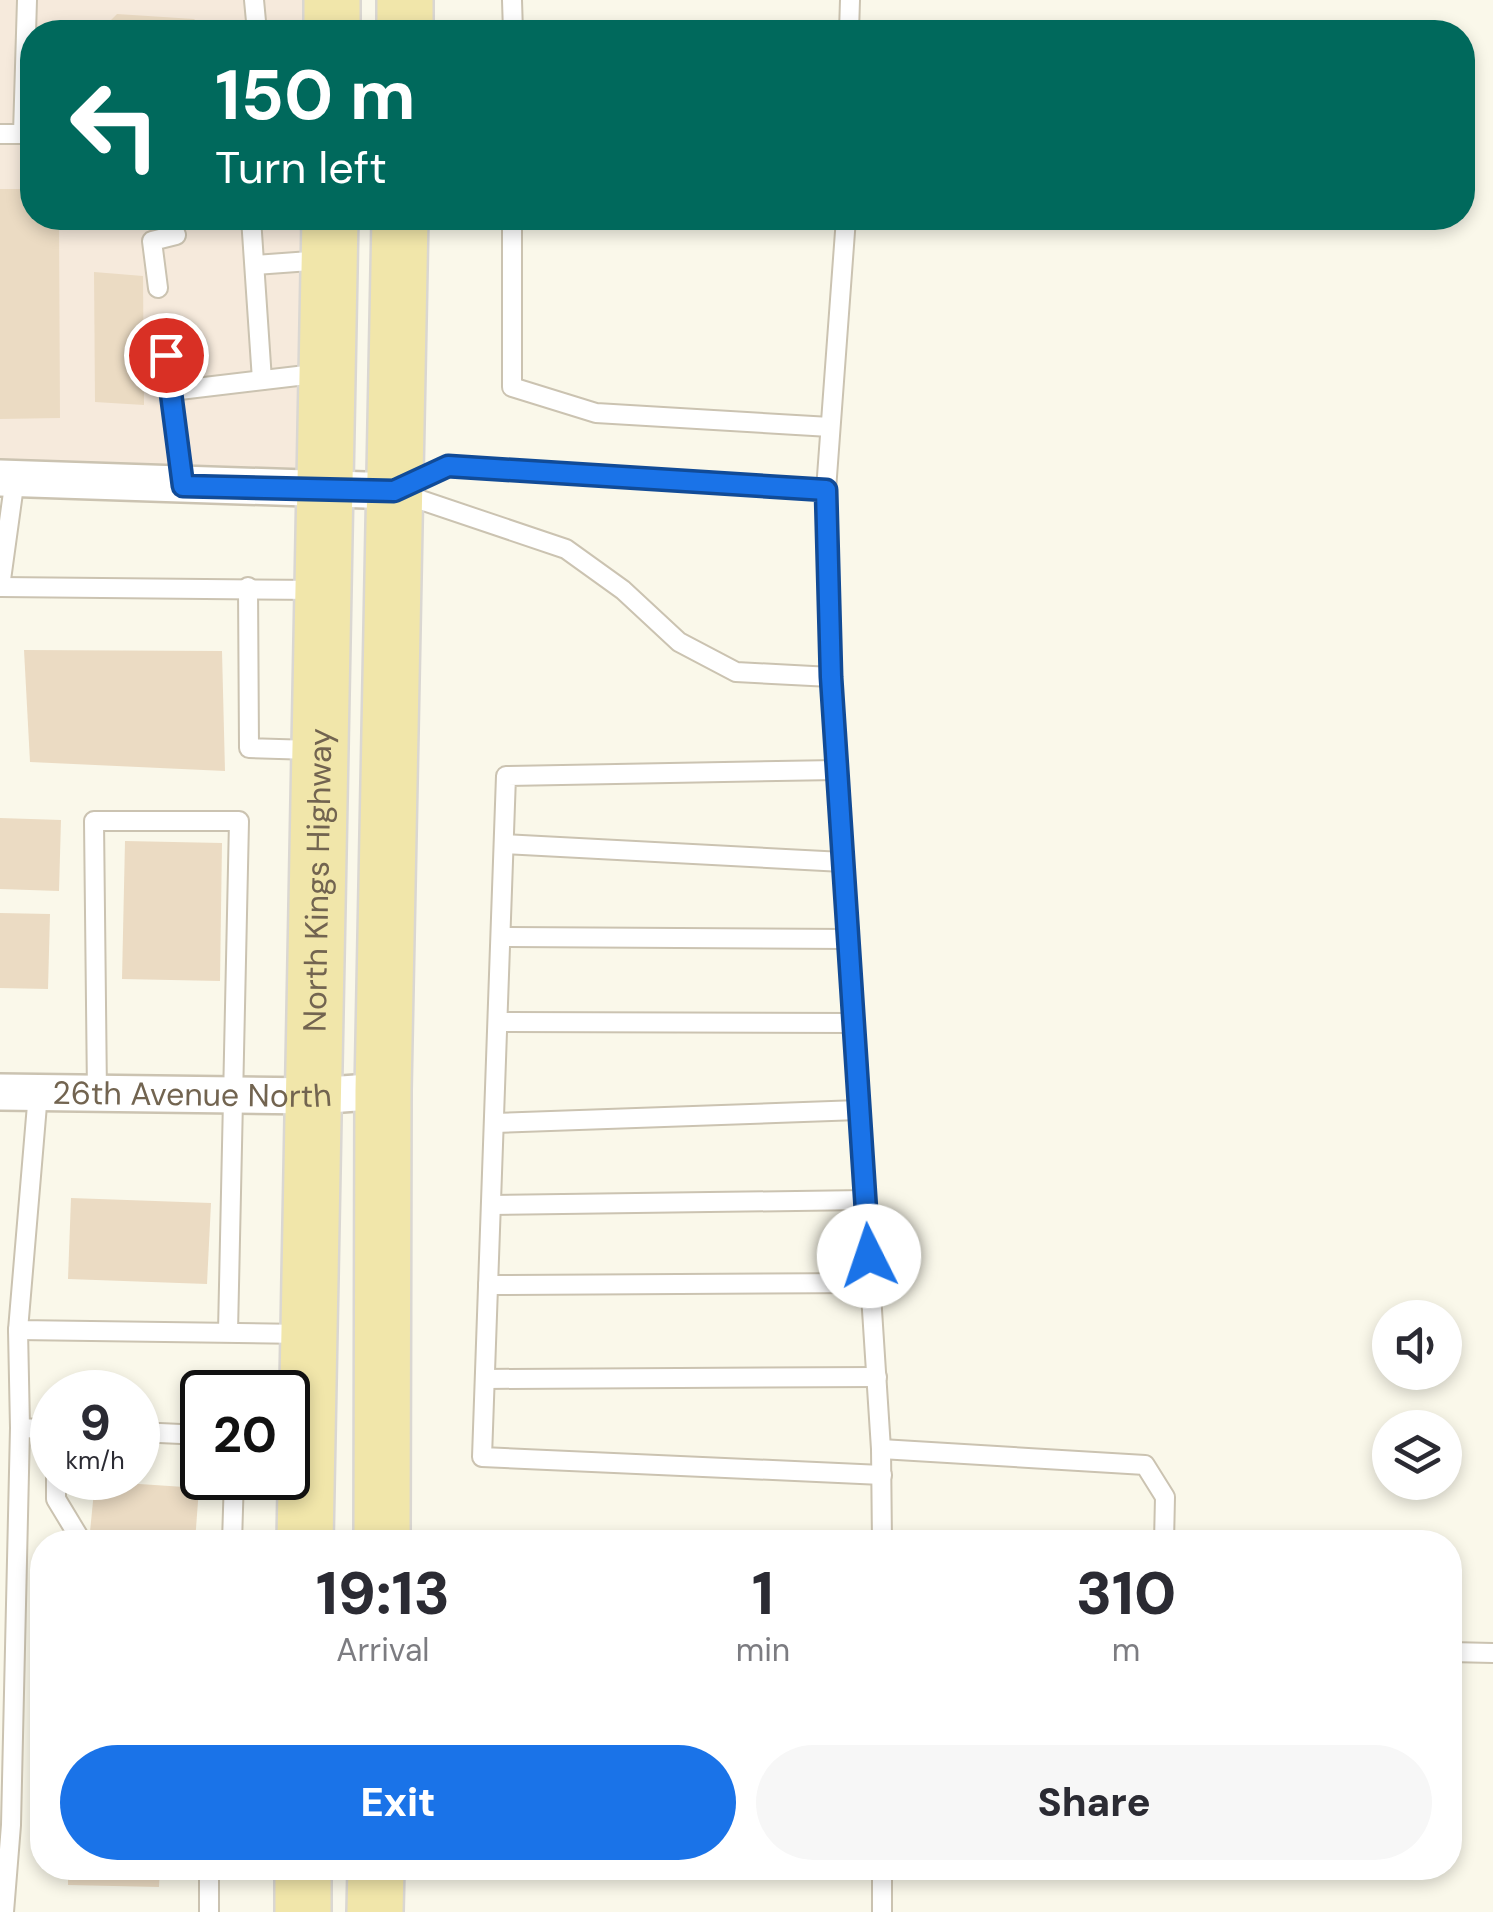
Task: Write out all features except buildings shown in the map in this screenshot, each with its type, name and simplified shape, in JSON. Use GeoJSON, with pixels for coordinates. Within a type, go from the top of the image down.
{"type":"FeatureCollection","features":[{"type":"Feature","properties":{"kind":"main road"},"geometry":{"type":"LineString","coordinates":[[382,1530],[384,1091],[400,230]]}},
{"type":"Feature","properties":{"kind":"main road","name":"North Kings Highway"},"geometry":{"type":"LineString","coordinates":[[306,1370],[315,1096],[329,238]]}},
{"type":"Feature","properties":{"kind":"main road","name":"North Kings Highway"},"geometry":{"type":"LineString","coordinates":[[302,1500],[304,1530]]}},
{"type":"Feature","properties":{"kind":"main road"},"geometry":{"type":"LineString","coordinates":[[303,1880],[303,1912]]}},
{"type":"Feature","properties":{"kind":"main road"},"geometry":{"type":"LineString","coordinates":[[375,1912],[376,1880]]}},
{"type":"Feature","properties":{"kind":"street"},"geometry":{"type":"LineString","coordinates":[[7,478],[394,491]]}},
{"type":"Feature","properties":{"kind":"street","name":"26th Avenue North"},"geometry":{"type":"LineString","coordinates":[[0,1092],[315,1096],[384,1091]]}},
{"type":"Feature","properties":{"kind":"lane"},"geometry":{"type":"LineString","coordinates":[[247,230],[255,264],[249,288],[250,320],[262,380]]}},
{"type":"Feature","properties":{"kind":"lane"},"geometry":{"type":"LineString","coordinates":[[512,230],[512,387],[596,412],[830,428]]}},
{"type":"Feature","properties":{"kind":"lane"},"geometry":{"type":"LineString","coordinates":[[845,230],[826,490],[831,677],[882,1450],[882,1530]]}},
{"type":"Feature","properties":{"kind":"lane"},"geometry":{"type":"LineString","coordinates":[[158,288],[152,241],[176,235]]}},
{"type":"Feature","properties":{"kind":"lane"},"geometry":{"type":"LineString","coordinates":[[255,264],[329,238]]}},
{"type":"Feature","properties":{"kind":"lane"},"geometry":{"type":"LineString","coordinates":[[155,266],[175,262]]}},
{"type":"Feature","properties":{"kind":"lane"},"geometry":{"type":"LineString","coordinates":[[166,355],[183,486]]}},
{"type":"Feature","properties":{"kind":"lane"},"geometry":{"type":"LineString","coordinates":[[171,391],[328,372]]}},
{"type":"Feature","properties":{"kind":"lane"},"geometry":{"type":"LineString","coordinates":[[394,491],[448,466],[826,490]]}},
{"type":"Feature","properties":{"kind":"lane"},"geometry":{"type":"LineString","coordinates":[[7,478],[0,587],[325,590]]}},
{"type":"Feature","properties":{"kind":"lane"},"geometry":{"type":"LineString","coordinates":[[394,491],[566,549],[623,590],[679,642],[736,672],[831,677]]}},
{"type":"Feature","properties":{"kind":"lane"},"geometry":{"type":"LineString","coordinates":[[248,587],[249,748],[322,750]]}},
{"type":"Feature","properties":{"kind":"lane"},"geometry":{"type":"LineString","coordinates":[[837,770],[506,776],[482,1457],[882,1475]]}},
{"type":"Feature","properties":{"kind":"lane"},"geometry":{"type":"LineString","coordinates":[[97,1094],[94,821],[239,822],[228,1332]]}},
{"type":"Feature","properties":{"kind":"lane"},"geometry":{"type":"LineString","coordinates":[[504,844],[843,862]]}},
{"type":"Feature","properties":{"kind":"lane"},"geometry":{"type":"LineString","coordinates":[[501,937],[848,938]]}},
{"type":"Feature","properties":{"kind":"lane"},"geometry":{"type":"LineString","coordinates":[[498,1022],[854,1023]]}},
{"type":"Feature","properties":{"kind":"lane"},"geometry":{"type":"LineString","coordinates":[[4,1912],[11,1825],[20,1428],[18,1330],[38,1093]]}},
{"type":"Feature","properties":{"kind":"lane"},"geometry":{"type":"LineString","coordinates":[[494,1123],[859,1110]]}},
{"type":"Feature","properties":{"kind":"lane"},"geometry":{"type":"LineString","coordinates":[[491,1205],[865,1200]]}},
{"type":"Feature","properties":{"kind":"lane"},"geometry":{"type":"LineString","coordinates":[[488,1285],[870,1283]]}},
{"type":"Feature","properties":{"kind":"lane"},"geometry":{"type":"LineString","coordinates":[[18,1330],[310,1334]]}},
{"type":"Feature","properties":{"kind":"lane"},"geometry":{"type":"LineString","coordinates":[[485,1379],[877,1377]]}},
{"type":"Feature","properties":{"kind":"lane"},"geometry":{"type":"LineString","coordinates":[[20,1428],[30,1429]]}},
{"type":"Feature","properties":{"kind":"lane"},"geometry":{"type":"LineString","coordinates":[[882,1450],[1146,1465],[1165,1496],[1164,1530]]}},
{"type":"Feature","properties":{"kind":"lane"},"geometry":{"type":"LineString","coordinates":[[57,1500],[75,1530]]}},
{"type":"Feature","properties":{"kind":"lane"},"geometry":{"type":"LineString","coordinates":[[232,1530],[233,1500]]}},
{"type":"Feature","properties":{"kind":"lane"},"geometry":{"type":"LineString","coordinates":[[1462,1652],[1493,1653]]}},
{"type":"Feature","properties":{"kind":"lane"},"geometry":{"type":"LineString","coordinates":[[208,1912],[209,1880]]}},
{"type":"Feature","properties":{"kind":"lane"},"geometry":{"type":"LineString","coordinates":[[882,1880],[882,1912]]}},
{"type":"Feature","properties":{"kind":"shaded area"},"geometry":{"type":"Polygon","coordinates":[[[0,0],[332,0],[332,20],[20,20],[20,230],[330,230],[327,491],[0,478],[0,0]]]}},
{"type":"Feature","properties":{"kind":"route"},"geometry":{"type":"LineString","coordinates":[[166,355],[183,486],[394,491],[448,466],[826,490],[831,677],[869,1256]]}}]}
